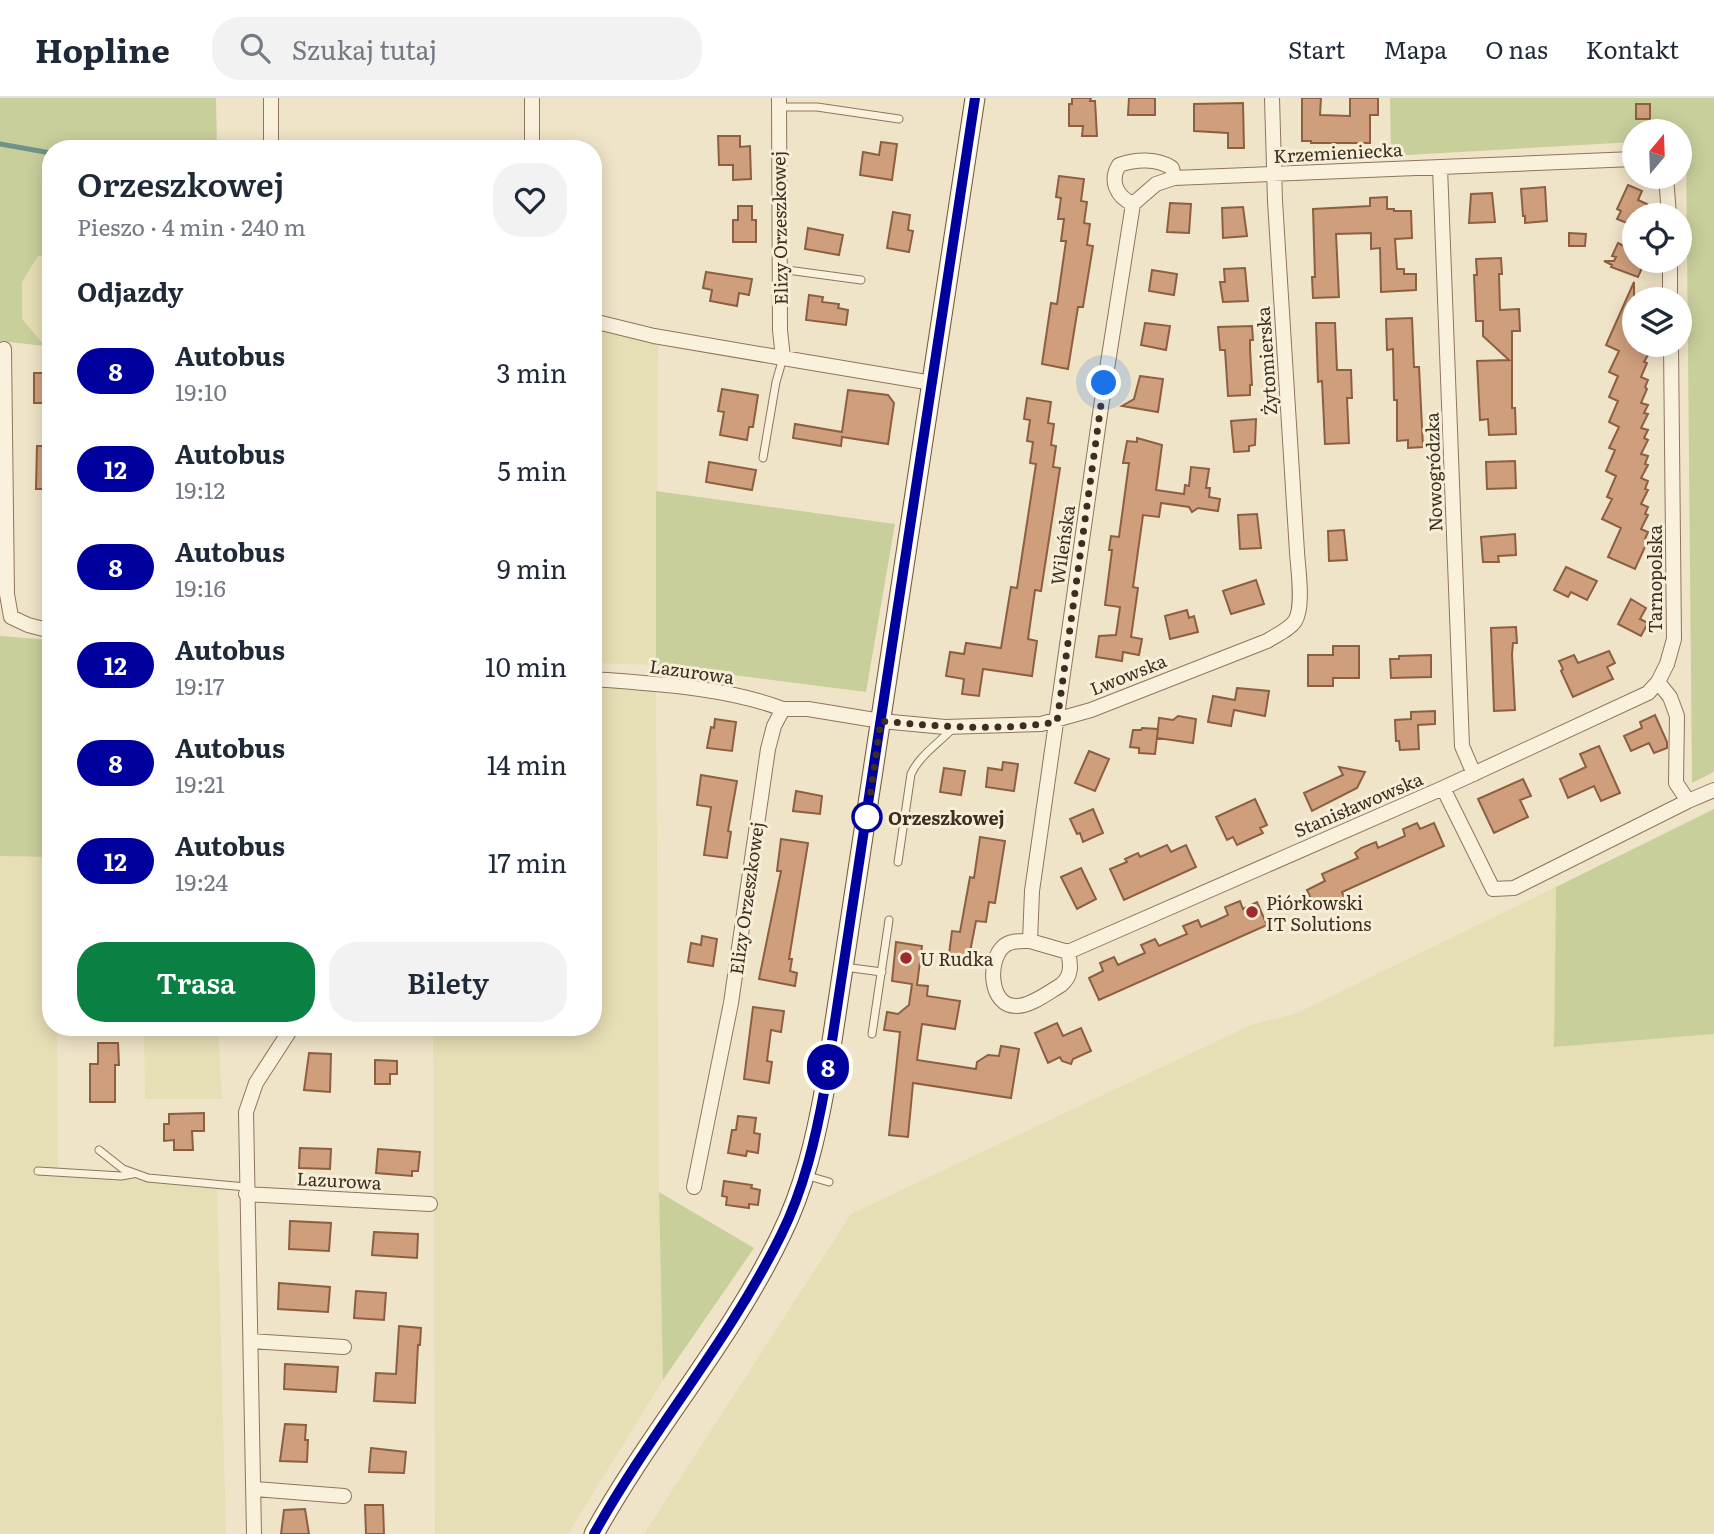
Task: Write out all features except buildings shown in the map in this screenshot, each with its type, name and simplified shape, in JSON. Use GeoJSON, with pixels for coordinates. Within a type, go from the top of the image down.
{"type":"FeatureCollection","features":[{"type":"Feature","properties":{"kind":"street"},"geometry":{"type":"LineString","coordinates":[[271,98],[271,140]]}},
{"type":"Feature","properties":{"kind":"street"},"geometry":{"type":"LineString","coordinates":[[532,98],[532,140]]}},
{"type":"Feature","properties":{"kind":"street"},"geometry":{"type":"LineString","coordinates":[[594,1534],[745,1303],[782,1233],[804,1175],[823,1098],[844,967],[975,98]]}},
{"type":"Feature","properties":{"kind":"street","name":"Żytomierska"},"geometry":{"type":"LineString","coordinates":[[1272,98],[1274,174],[1297,552],[1299,606],[1296,620]]}},
{"type":"Feature","properties":{"kind":"street","name":"Elizy Orzeszkowej"},"geometry":{"type":"LineString","coordinates":[[780,103],[778,143],[783,358]]}},
{"type":"Feature","properties":{"kind":"street","name":"Krzemieniecka"},"geometry":{"type":"LineString","coordinates":[[1174,178],[1622,158]]}},
{"type":"Feature","properties":{"kind":"street"},"geometry":{"type":"LineString","coordinates":[[1157,161],[1172,168],[1174,178],[1156,184],[1133,204],[1124,200],[1117,190],[1114,177],[1119,165],[1157,161]]}},
{"type":"Feature","properties":{"kind":"street","name":"Nowogródzka"},"geometry":{"type":"LineString","coordinates":[[1440,167],[1462,746],[1474,774]]}},
{"type":"Feature","properties":{"kind":"street","name":"Wileńska"},"geometry":{"type":"LineString","coordinates":[[1030,941],[1032,891],[1101,407],[1133,204]]}},
{"type":"Feature","properties":{"kind":"street"},"geometry":{"type":"LineString","coordinates":[[602,323],[654,336],[932,383]]}},
{"type":"Feature","properties":{"kind":"street"},"geometry":{"type":"LineString","coordinates":[[4,349],[9,606],[12,617],[42,629]]}},
{"type":"Feature","properties":{"kind":"street","name":"Tarnopolska"},"geometry":{"type":"LineString","coordinates":[[1658,682],[1667,664],[1674,639],[1671,357]]}},
{"type":"Feature","properties":{"kind":"street","name":"Lwowska"},"geometry":{"type":"LineString","coordinates":[[881,721],[953,727],[1057,722],[1267,640],[1296,620]]}},
{"type":"Feature","properties":{"kind":"street","name":"Lazurowa"},"geometry":{"type":"LineString","coordinates":[[602,680],[705,690],[764,702],[783,709]]}},
{"type":"Feature","properties":{"kind":"street"},"geometry":{"type":"LineString","coordinates":[[1658,682],[1670,697],[1677,716],[1676,783],[1688,801]]}},
{"type":"Feature","properties":{"kind":"street","name":"Stanisławowska"},"geometry":{"type":"LineString","coordinates":[[1068,952],[1474,774],[1648,693],[1658,682]]}},
{"type":"Feature","properties":{"kind":"street"},"geometry":{"type":"LineString","coordinates":[[783,709],[808,709],[881,721]]}},
{"type":"Feature","properties":{"kind":"street","name":"Elizy Orzeszkowej"},"geometry":{"type":"LineString","coordinates":[[694,1187],[731,1003],[768,749],[774,726],[783,709]]}},
{"type":"Feature","properties":{"kind":"street"},"geometry":{"type":"LineString","coordinates":[[1443,788],[1493,889],[1514,888],[1714,789]]}},
{"type":"Feature","properties":{"kind":"street"},"geometry":{"type":"LineString","coordinates":[[1030,941],[1068,952],[1071,966],[1066,981],[1016,1007],[999,998],[994,988],[995,966],[1003,947],[1012,942],[1030,941]]}},
{"type":"Feature","properties":{"kind":"street"},"geometry":{"type":"LineString","coordinates":[[254,1534],[246,1112],[257,1083],[286,1036]]}},
{"type":"Feature","properties":{"kind":"street","name":"Lazurowa"},"geometry":{"type":"LineString","coordinates":[[246,1191],[430,1204]]}},
{"type":"Feature","properties":{"kind":"street"},"geometry":{"type":"LineString","coordinates":[[251,1341],[344,1347]]}},
{"type":"Feature","properties":{"kind":"street"},"geometry":{"type":"LineString","coordinates":[[255,1489],[344,1496]]}},
{"type":"Feature","properties":{"kind":"lane"},"geometry":{"type":"LineString","coordinates":[[780,103],[899,119]]}},
{"type":"Feature","properties":{"kind":"lane"},"geometry":{"type":"LineString","coordinates":[[780,269],[860,280]]}},
{"type":"Feature","properties":{"kind":"lane"},"geometry":{"type":"LineString","coordinates":[[763,458],[776,382],[783,358]]}},
{"type":"Feature","properties":{"kind":"lane"},"geometry":{"type":"LineString","coordinates":[[898,862],[911,774],[916,764],[937,746],[953,727]]}},
{"type":"Feature","properties":{"kind":"lane"},"geometry":{"type":"LineString","coordinates":[[872,1034],[889,920]]}},
{"type":"Feature","properties":{"kind":"lane"},"geometry":{"type":"LineString","coordinates":[[844,967],[881,972]]}},
{"type":"Feature","properties":{"kind":"lane"},"geometry":{"type":"LineString","coordinates":[[99,1150],[133,1174],[246,1191]]}},
{"type":"Feature","properties":{"kind":"lane"},"geometry":{"type":"LineString","coordinates":[[38,1171],[121,1176],[133,1174]]}},
{"type":"Feature","properties":{"kind":"lane"},"geometry":{"type":"LineString","coordinates":[[804,1175],[829,1182]]}},
{"type":"Feature","properties":{"kind":"shaded area"},"geometry":{"type":"Polygon","coordinates":[[[38,256],[42,256],[42,343],[22,320],[22,282],[38,256]]]}},
{"type":"Feature","properties":{"kind":"shaded area"},"geometry":{"type":"Polygon","coordinates":[[[602,330],[658,345],[656,665],[602,663],[602,330]]]}},
{"type":"Feature","properties":{"kind":"shaded area"},"geometry":{"type":"Polygon","coordinates":[[[602,688],[656,691],[663,1380],[568,1534],[435,1534],[433,1036],[602,1036],[602,688]]]}},
{"type":"Feature","properties":{"kind":"shaded area"},"geometry":{"type":"Polygon","coordinates":[[[0,856],[42,857],[42,1036],[57,1036],[58,1173],[217,1188],[226,1534],[0,1534],[0,856]]]}},
{"type":"Feature","properties":{"kind":"shaded area"},"geometry":{"type":"Polygon","coordinates":[[[1556,887],[1554,1047],[1714,1034],[1714,1534],[644,1534],[851,1214],[1251,1025],[1297,1013],[1556,887]]]}},
{"type":"Feature","properties":{"kind":"shaded area"},"geometry":{"type":"Polygon","coordinates":[[[144,1036],[218,1036],[222,1099],[145,1099],[144,1036]]]}},
{"type":"Feature","properties":{"kind":"green space"},"geometry":{"type":"Polygon","coordinates":[[[0,98],[216,98],[217,140],[42,140],[42,256],[38,256],[22,282],[22,319],[42,346],[0,341],[0,98]]]}},
{"type":"Feature","properties":{"kind":"green space"},"geometry":{"type":"Polygon","coordinates":[[[1390,98],[1714,98],[1714,772],[1692,783],[1688,357],[1692,357],[1692,287],[1687,287],[1687,273],[1692,273],[1692,203],[1687,203],[1686,189],[1692,189],[1692,119],[1622,119],[1622,143],[1391,156],[1390,98]]]}},
{"type":"Feature","properties":{"kind":"green space"},"geometry":{"type":"Polygon","coordinates":[[[656,491],[895,524],[866,692],[656,665],[656,491]]]}},
{"type":"Feature","properties":{"kind":"green space"},"geometry":{"type":"Polygon","coordinates":[[[0,636],[42,639],[42,857],[0,856],[0,636]]]}},
{"type":"Feature","properties":{"kind":"green space"},"geometry":{"type":"Polygon","coordinates":[[[1714,809],[1714,1034],[1554,1047],[1556,887],[1714,809]]]}},
{"type":"Feature","properties":{"kind":"green space"},"geometry":{"type":"Polygon","coordinates":[[[659,1192],[754,1248],[663,1380],[659,1192]]]}},
{"type":"Feature","properties":{"kind":"waterway"},"geometry":{"type":"LineString","coordinates":[[0,144],[42,151]]}},
{"type":"Feature","properties":{"kind":"bus line","name":"8"},"geometry":{"type":"LineString","coordinates":[[594,1534],[754,1287],[782,1233],[816,1136],[876,760],[975,98]]}},
{"type":"Feature","properties":{"kind":"place","name":"Orzeszkowej"},"geometry":{"type":"Point","coordinates":[867,817]}},
{"type":"Feature","properties":{"kind":"place","name":"Piórkowski IT Solutions"},"geometry":{"type":"Point","coordinates":[1252,912]}},
{"type":"Feature","properties":{"kind":"place","name":"U Rudka"},"geometry":{"type":"Point","coordinates":[906,958]}},
{"type":"Feature","properties":{"kind":"route"},"geometry":{"type":"LineString","coordinates":[[867,817],[881,721],[945,727],[1015,726],[1057,722],[1104,383]]}}]}
